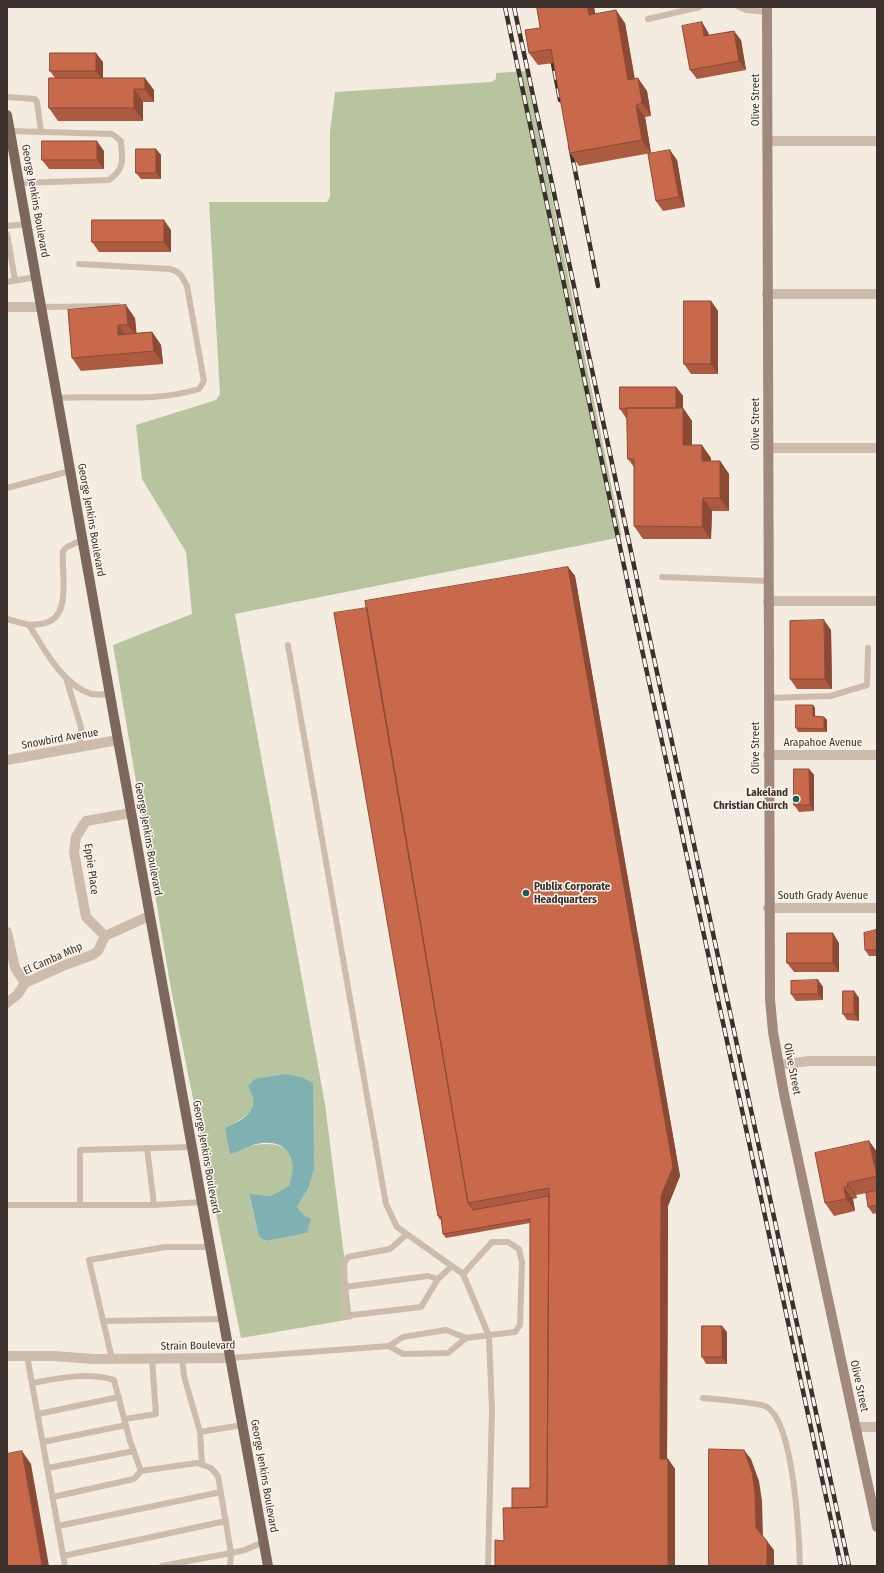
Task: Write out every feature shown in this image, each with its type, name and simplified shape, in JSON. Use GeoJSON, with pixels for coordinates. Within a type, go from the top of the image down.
{"type":"FeatureCollection","features":[{"type":"Feature","properties":{"kind":"main road","name":"Olive Street"},"geometry":{"type":"LineString","coordinates":[[767,10],[768,908],[770,1000],[773,1032],[779,1065],[877,1527]]}},
{"type":"Feature","properties":{"kind":"main road","name":"George Jenkins Boulevard"},"geometry":{"type":"LineString","coordinates":[[7,115],[149,916],[268,1566]]}},
{"type":"Feature","properties":{"kind":"street"},"geometry":{"type":"LineString","coordinates":[[768,141],[877,141]]}},
{"type":"Feature","properties":{"kind":"street"},"geometry":{"type":"LineString","coordinates":[[767,294],[877,294]]}},
{"type":"Feature","properties":{"kind":"street"},"geometry":{"type":"LineString","coordinates":[[7,307],[42,307]]}},
{"type":"Feature","properties":{"kind":"street"},"geometry":{"type":"LineString","coordinates":[[768,448],[877,448]]}},
{"type":"Feature","properties":{"kind":"street"},"geometry":{"type":"LineString","coordinates":[[768,601],[877,601]]}},
{"type":"Feature","properties":{"kind":"street","name":"Snowbird Avenue"},"geometry":{"type":"LineString","coordinates":[[7,760],[118,740]]}},
{"type":"Feature","properties":{"kind":"street","name":"Arapahoe Avenue"},"geometry":{"type":"LineString","coordinates":[[768,755],[877,755]]}},
{"type":"Feature","properties":{"kind":"street","name":"Eppie Place"},"geometry":{"type":"LineString","coordinates":[[105,936],[86,917],[74,844],[79,830],[86,821],[131,813]]}},
{"type":"Feature","properties":{"kind":"street","name":"South Grady Avenue"},"geometry":{"type":"LineString","coordinates":[[768,908],[877,908]]}},
{"type":"Feature","properties":{"kind":"street"},"geometry":{"type":"LineString","coordinates":[[105,936],[149,916]]}},
{"type":"Feature","properties":{"kind":"street"},"geometry":{"type":"LineString","coordinates":[[7,932],[15,968],[25,983]]}},
{"type":"Feature","properties":{"kind":"street","name":"El Camba Mhp"},"geometry":{"type":"LineString","coordinates":[[7,1003],[18,994],[25,983],[65,964],[92,955],[98,951],[105,936]]}},
{"type":"Feature","properties":{"kind":"street"},"geometry":{"type":"LineString","coordinates":[[779,1065],[809,1062],[877,1062]]}},
{"type":"Feature","properties":{"kind":"street","name":"Strain Boulevard"},"geometry":{"type":"LineString","coordinates":[[7,1356],[112,1359],[230,1358]]}},
{"type":"Feature","properties":{"kind":"street"},"geometry":{"type":"LineString","coordinates":[[855,1427],[877,1427]]}},
{"type":"Feature","properties":{"kind":"lane"},"geometry":{"type":"LineString","coordinates":[[648,19],[700,7]]}},
{"type":"Feature","properties":{"kind":"lane"},"geometry":{"type":"LineString","coordinates":[[739,7],[746,10],[767,10]]}},
{"type":"Feature","properties":{"kind":"lane"},"geometry":{"type":"LineString","coordinates":[[7,97],[35,99],[37,102],[41,132]]}},
{"type":"Feature","properties":{"kind":"lane"},"geometry":{"type":"LineString","coordinates":[[10,131],[112,134],[121,141],[122,165],[118,174],[109,180],[19,183]]}},
{"type":"Feature","properties":{"kind":"lane"},"geometry":{"type":"LineString","coordinates":[[7,226],[27,224]]}},
{"type":"Feature","properties":{"kind":"lane"},"geometry":{"type":"LineString","coordinates":[[7,234],[9,260],[15,280]]}},
{"type":"Feature","properties":{"kind":"lane"},"geometry":{"type":"LineString","coordinates":[[58,398],[132,398],[178,394],[199,389],[204,381],[186,286],[182,276],[176,271],[170,269],[79,264]]}},
{"type":"Feature","properties":{"kind":"lane"},"geometry":{"type":"LineString","coordinates":[[7,282],[36,276]]}},
{"type":"Feature","properties":{"kind":"lane"},"geometry":{"type":"LineString","coordinates":[[42,307],[126,306]]}},
{"type":"Feature","properties":{"kind":"lane"},"geometry":{"type":"LineString","coordinates":[[7,488],[70,471]]}},
{"type":"Feature","properties":{"kind":"lane"},"geometry":{"type":"LineString","coordinates":[[7,619],[29,625],[51,621],[58,616],[62,606],[64,592],[63,551],[66,547],[82,540]]}},
{"type":"Feature","properties":{"kind":"lane"},"geometry":{"type":"LineString","coordinates":[[662,577],[768,581]]}},
{"type":"Feature","properties":{"kind":"lane"},"geometry":{"type":"LineString","coordinates":[[29,625],[49,656],[66,676],[80,689],[93,694],[110,694]]}},
{"type":"Feature","properties":{"kind":"lane"},"geometry":{"type":"LineString","coordinates":[[288,646],[386,1204],[397,1227],[463,1274],[489,1336],[492,1410],[488,1566]]}},
{"type":"Feature","properties":{"kind":"lane"},"geometry":{"type":"LineString","coordinates":[[768,698],[830,696],[867,685],[868,648]]}},
{"type":"Feature","properties":{"kind":"lane"},"geometry":{"type":"LineString","coordinates":[[66,676],[81,727],[80,747]]}},
{"type":"Feature","properties":{"kind":"lane"},"geometry":{"type":"LineString","coordinates":[[147,1148],[154,1205]]}},
{"type":"Feature","properties":{"kind":"lane"},"geometry":{"type":"LineString","coordinates":[[80,1205],[80,1150],[192,1148]]}},
{"type":"Feature","properties":{"kind":"lane"},"geometry":{"type":"LineString","coordinates":[[7,1205],[154,1205],[202,1202]]}},
{"type":"Feature","properties":{"kind":"lane"},"geometry":{"type":"LineString","coordinates":[[407,1234],[390,1249],[348,1257],[344,1263],[344,1316],[422,1307],[438,1280],[452,1266]]}},
{"type":"Feature","properties":{"kind":"lane","name":"Strain Boulevard"},"geometry":{"type":"LineString","coordinates":[[230,1358],[389,1346],[403,1337],[446,1330],[466,1338],[515,1332],[520,1324],[522,1262],[519,1249],[508,1242],[492,1242],[463,1274]]}},
{"type":"Feature","properties":{"kind":"lane"},"geometry":{"type":"LineString","coordinates":[[112,1359],[89,1260],[165,1247],[210,1247]]}},
{"type":"Feature","properties":{"kind":"lane"},"geometry":{"type":"LineString","coordinates":[[345,1287],[428,1276],[438,1280]]}},
{"type":"Feature","properties":{"kind":"lane"},"geometry":{"type":"LineString","coordinates":[[103,1321],[223,1319]]}},
{"type":"Feature","properties":{"kind":"lane","name":"Strain Boulevard"},"geometry":{"type":"LineString","coordinates":[[389,1346],[403,1354],[448,1353],[466,1338]]}},
{"type":"Feature","properties":{"kind":"lane"},"geometry":{"type":"LineString","coordinates":[[27,1356],[65,1566]]}},
{"type":"Feature","properties":{"kind":"lane"},"geometry":{"type":"LineString","coordinates":[[182,1358],[184,1376],[200,1432],[202,1464]]}},
{"type":"Feature","properties":{"kind":"lane"},"geometry":{"type":"LineString","coordinates":[[43,1442],[156,1414],[152,1359]]}},
{"type":"Feature","properties":{"kind":"lane"},"geometry":{"type":"LineString","coordinates":[[32,1383],[75,1376],[100,1376],[114,1380],[125,1422],[141,1471]]}},
{"type":"Feature","properties":{"kind":"lane"},"geometry":{"type":"LineString","coordinates":[[38,1414],[119,1397]]}},
{"type":"Feature","properties":{"kind":"lane"},"geometry":{"type":"LineString","coordinates":[[703,1398],[766,1406],[777,1416],[786,1444],[797,1503],[800,1566]]}},
{"type":"Feature","properties":{"kind":"lane"},"geometry":{"type":"LineString","coordinates":[[200,1432],[242,1425]]}},
{"type":"Feature","properties":{"kind":"lane"},"geometry":{"type":"LineString","coordinates":[[48,1468],[134,1451]]}},
{"type":"Feature","properties":{"kind":"lane"},"geometry":{"type":"LineString","coordinates":[[53,1497],[134,1479],[141,1471],[197,1463],[202,1464],[212,1468],[218,1476],[231,1553],[230,1566]]}},
{"type":"Feature","properties":{"kind":"lane"},"geometry":{"type":"LineString","coordinates":[[58,1526],[220,1492]]}},
{"type":"Feature","properties":{"kind":"lane"},"geometry":{"type":"LineString","coordinates":[[63,1556],[226,1521]]}},
{"type":"Feature","properties":{"kind":"lane"},"geometry":{"type":"LineString","coordinates":[[162,1566],[245,1550],[263,1542]]}},
{"type":"Feature","properties":{"kind":"green space"},"geometry":{"type":"Polygon","coordinates":[[[526,71],[622,537],[235,614],[325,1104],[352,1319],[241,1338],[171,989],[113,645],[192,614],[186,552],[142,479],[136,425],[216,400],[220,394],[209,202],[327,202],[330,197],[330,132],[335,92],[491,82],[496,79],[496,73],[526,71]],[[248,1086],[253,1099],[252,1112],[225,1129],[249,1146],[271,1144],[279,1146],[286,1150],[291,1156],[293,1164],[293,1174],[289,1186],[270,1196],[249,1195],[259,1237],[267,1241],[307,1233],[301,1214],[297,1207],[309,1187],[314,1169],[248,1086]]]}},
{"type":"Feature","properties":{"kind":"water"},"geometry":{"type":"Polygon","coordinates":[[[285,1074],[301,1077],[313,1083],[314,1169],[309,1187],[297,1207],[302,1214],[311,1219],[307,1233],[267,1241],[259,1237],[249,1194],[270,1196],[289,1186],[293,1169],[290,1155],[286,1149],[280,1145],[272,1143],[253,1145],[230,1154],[225,1128],[239,1121],[249,1113],[253,1102],[248,1086],[255,1079],[285,1074]]]}},
{"type":"Feature","properties":{"kind":"building"},"geometry":{"type":"Polygon","coordinates":[[[537,7],[587,7],[589,15],[616,10],[628,80],[638,78],[642,103],[636,105],[642,140],[570,153],[551,49],[529,53],[525,30],[540,28],[537,7]]]}},
{"type":"Feature","properties":{"kind":"building"},"geometry":{"type":"Polygon","coordinates":[[[702,22],[704,36],[734,31],[739,61],[690,70],[682,26],[702,22]]]}},
{"type":"Feature","properties":{"kind":"building"},"geometry":{"type":"Polygon","coordinates":[[[50,53],[96,53],[96,71],[50,71],[50,53]]]}},
{"type":"Feature","properties":{"kind":"building"},"geometry":{"type":"Polygon","coordinates":[[[49,78],[145,78],[145,89],[134,89],[134,108],[49,108],[49,78]]]}},
{"type":"Feature","properties":{"kind":"building"},"geometry":{"type":"Polygon","coordinates":[[[42,141],[97,141],[97,160],[42,160],[42,141]]]}},
{"type":"Feature","properties":{"kind":"building"},"geometry":{"type":"Polygon","coordinates":[[[136,149],[156,149],[156,173],[136,173],[136,149]]]}},
{"type":"Feature","properties":{"kind":"building"},"geometry":{"type":"Polygon","coordinates":[[[670,150],[679,197],[656,201],[648,154],[670,150]]]}},
{"type":"Feature","properties":{"kind":"building"},"geometry":{"type":"Polygon","coordinates":[[[92,220],[164,220],[164,242],[92,242],[92,220]]]}},
{"type":"Feature","properties":{"kind":"building"},"geometry":{"type":"Polygon","coordinates":[[[684,301],[711,301],[711,364],[684,364],[684,301]]]}},
{"type":"Feature","properties":{"kind":"building"},"geometry":{"type":"Polygon","coordinates":[[[126,305],[128,325],[118,325],[118,335],[152,332],[154,351],[72,358],[68,310],[126,305]]]}},
{"type":"Feature","properties":{"kind":"building"},"geometry":{"type":"Polygon","coordinates":[[[620,387],[676,387],[676,408],[620,409],[620,387]]]}},
{"type":"Feature","properties":{"kind":"building"},"geometry":{"type":"Polygon","coordinates":[[[627,408],[683,408],[683,445],[702,445],[702,461],[720,461],[720,498],[703,498],[702,527],[634,526],[634,459],[628,459],[627,408]]]}},
{"type":"Feature","properties":{"kind":"building","name":"Publix Corporate Headquarters"},"geometry":{"type":"Polygon","coordinates":[[[568,567],[673,1167],[661,1196],[660,1459],[668,1459],[668,1566],[495,1566],[495,1540],[504,1541],[503,1508],[547,1507],[549,1188],[468,1203],[365,601],[568,567]]]}},
{"type":"Feature","properties":{"kind":"building"},"geometry":{"type":"Polygon","coordinates":[[[367,608],[468,1203],[473,1210],[549,1196],[547,1507],[512,1508],[512,1488],[530,1488],[530,1219],[443,1234],[441,1216],[438,1216],[334,613],[367,608]]]}},
{"type":"Feature","properties":{"kind":"building"},"geometry":{"type":"Polygon","coordinates":[[[824,620],[825,679],[790,679],[790,621],[824,620]]]}},
{"type":"Feature","properties":{"kind":"building"},"geometry":{"type":"Polygon","coordinates":[[[796,705],[813,705],[813,716],[824,717],[824,729],[796,728],[796,705]]]}},
{"type":"Feature","properties":{"kind":"building"},"geometry":{"type":"Polygon","coordinates":[[[794,769],[809,769],[810,805],[794,805],[794,769]]]}},
{"type":"Feature","properties":{"kind":"building"},"geometry":{"type":"Polygon","coordinates":[[[876,930],[877,950],[865,950],[864,933],[876,930]]]}},
{"type":"Feature","properties":{"kind":"building"},"geometry":{"type":"Polygon","coordinates":[[[787,933],[833,933],[833,963],[787,963],[787,933]]]}},
{"type":"Feature","properties":{"kind":"building"},"geometry":{"type":"Polygon","coordinates":[[[818,980],[818,994],[791,994],[791,981],[818,980]]]}},
{"type":"Feature","properties":{"kind":"building"},"geometry":{"type":"Polygon","coordinates":[[[843,991],[854,991],[854,1014],[843,1014],[843,991]]]}},
{"type":"Feature","properties":{"kind":"building"},"geometry":{"type":"Polygon","coordinates":[[[869,1141],[877,1176],[847,1183],[848,1186],[844,1187],[846,1199],[825,1203],[815,1153],[869,1141]]]}},
{"type":"Feature","properties":{"kind":"building"},"geometry":{"type":"Polygon","coordinates":[[[877,1191],[877,1205],[868,1207],[866,1193],[877,1191]]]}},
{"type":"Feature","properties":{"kind":"building"},"geometry":{"type":"Polygon","coordinates":[[[702,1326],[722,1326],[722,1357],[702,1357],[702,1326]]]}},
{"type":"Feature","properties":{"kind":"building"},"geometry":{"type":"Polygon","coordinates":[[[709,1449],[744,1450],[752,1472],[755,1492],[756,1528],[767,1541],[767,1566],[709,1566],[709,1449]]]}},
{"type":"Feature","properties":{"kind":"building"},"geometry":{"type":"Polygon","coordinates":[[[22,1451],[42,1566],[7,1566],[7,1454],[22,1451]]]}},
{"type":"Feature","properties":{"kind":"railway"},"geometry":{"type":"LineString","coordinates":[[505,7],[636,622],[841,1566]]}},
{"type":"Feature","properties":{"kind":"railway"},"geometry":{"type":"LineString","coordinates":[[514,7],[849,1566]]}},
{"type":"Feature","properties":{"kind":"railway"},"geometry":{"type":"LineString","coordinates":[[551,53],[560,100]]}},
{"type":"Feature","properties":{"kind":"railway"},"geometry":{"type":"LineString","coordinates":[[570,145],[598,286]]}},
{"type":"Feature","properties":{"kind":"place","name":"Lakeland Christian Church"},"geometry":{"type":"Point","coordinates":[796,799]}},
{"type":"Feature","properties":{"kind":"place","name":"Publix Corporate Headquarters"},"geometry":{"type":"Point","coordinates":[526,893]}}]}
